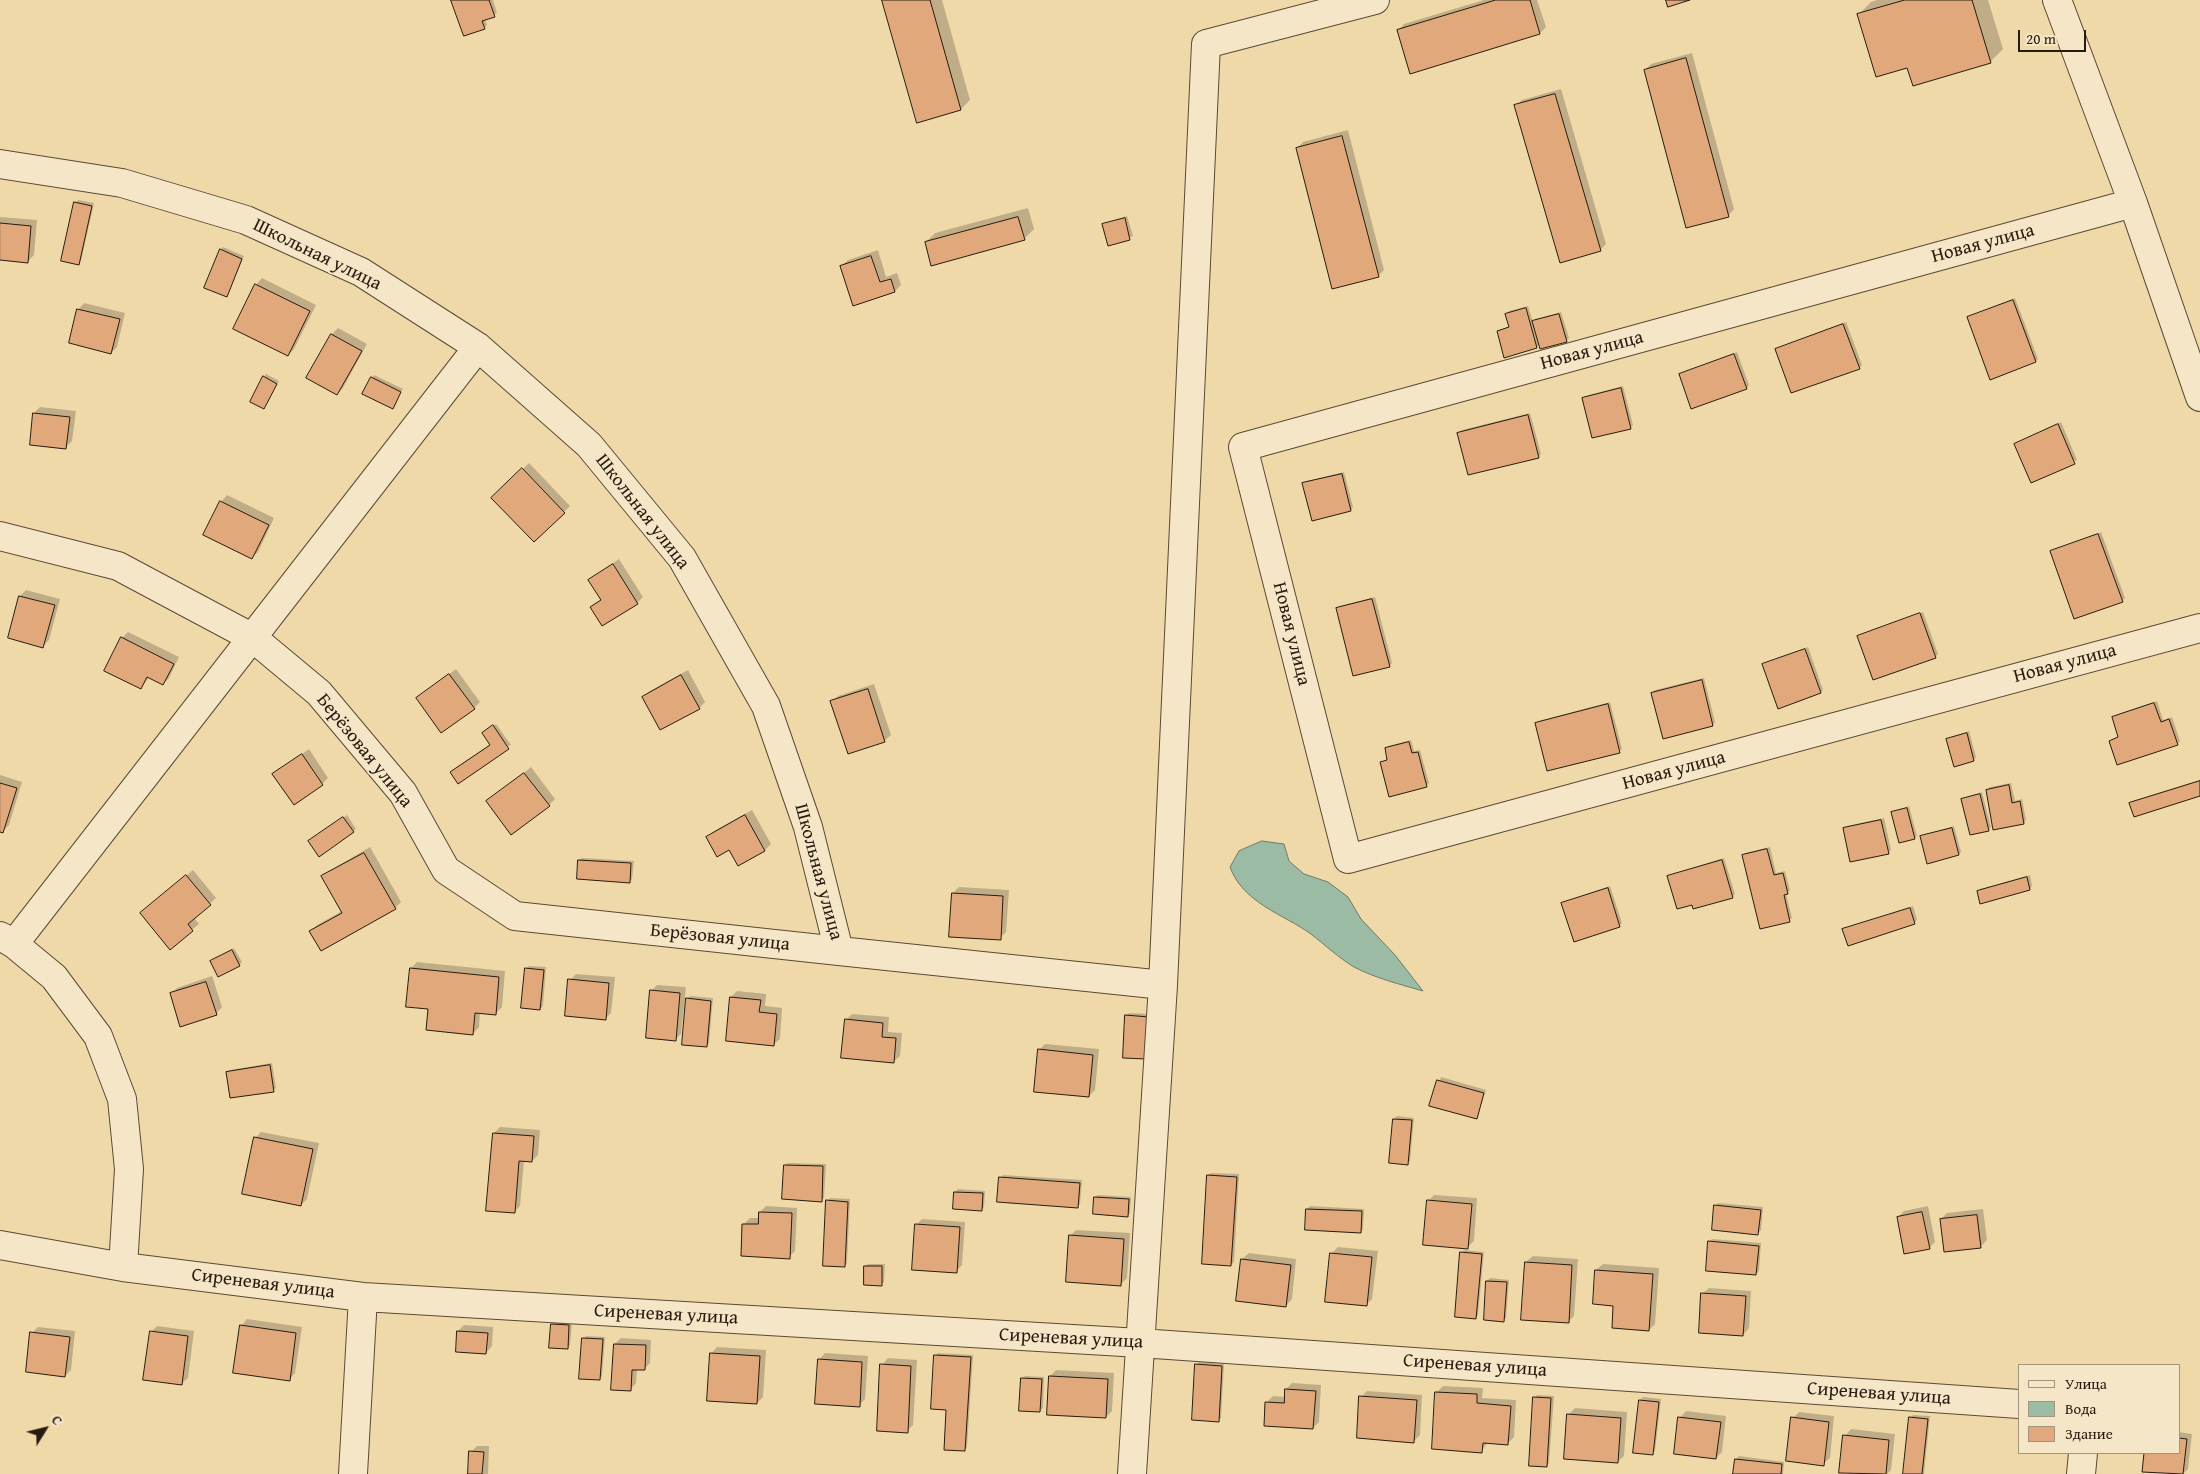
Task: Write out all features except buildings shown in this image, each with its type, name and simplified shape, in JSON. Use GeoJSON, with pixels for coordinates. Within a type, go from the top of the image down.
{"type":"FeatureCollection","features":[{"type":"Feature","properties":{"kind":"street"},"geometry":{"type":"LineString","coordinates":[[1132,1474],[1163,985],[1206,44],[1375,0]]}},
{"type":"Feature","properties":{"kind":"street"},"geometry":{"type":"LineString","coordinates":[[2057,0],[2132,203],[2200,397]]}},
{"type":"Feature","properties":{"kind":"street","name":"Школьная улица"},"geometry":{"type":"LineString","coordinates":[[0,164],[122,183],[246,220],[361,272],[478,347],[589,445],[682,558],[766,706],[808,827],[839,950],[1163,985]]}},
{"type":"Feature","properties":{"kind":"street","name":"Новая улица"},"geometry":{"type":"LineString","coordinates":[[2132,203],[1243,446],[1348,859],[2200,628]]}},
{"type":"Feature","properties":{"kind":"street"},"geometry":{"type":"LineString","coordinates":[[123,1267],[129,1169],[122,1099],[98,1036],[54,977],[7,940],[253,638],[478,347]]}},
{"type":"Feature","properties":{"kind":"street","name":"Берёзовая улица"},"geometry":{"type":"LineString","coordinates":[[0,536],[118,566],[253,638],[320,693],[403,793],[446,870],[515,916],[839,950]]}},
{"type":"Feature","properties":{"kind":"street","name":"Сиреневая улица"},"geometry":{"type":"LineString","coordinates":[[0,1245],[123,1267],[363,1297],[1140,1343],[2018,1404]]}},
{"type":"Feature","properties":{"kind":"street"},"geometry":{"type":"LineString","coordinates":[[353,1474],[363,1297]]}},
{"type":"Feature","properties":{"kind":"street"},"geometry":{"type":"LineString","coordinates":[[2081,1474],[2083,1454]]}},
{"type":"Feature","properties":{"kind":"water"},"geometry":{"type":"Polygon","coordinates":[[[1262,841],[1284,844],[1289,861],[1304,874],[1328,882],[1348,897],[1361,919],[1395,955],[1423,991],[1379,978],[1354,967],[1337,956],[1311,934],[1254,899],[1244,890],[1230,867],[1239,851],[1262,841]]]}}]}
